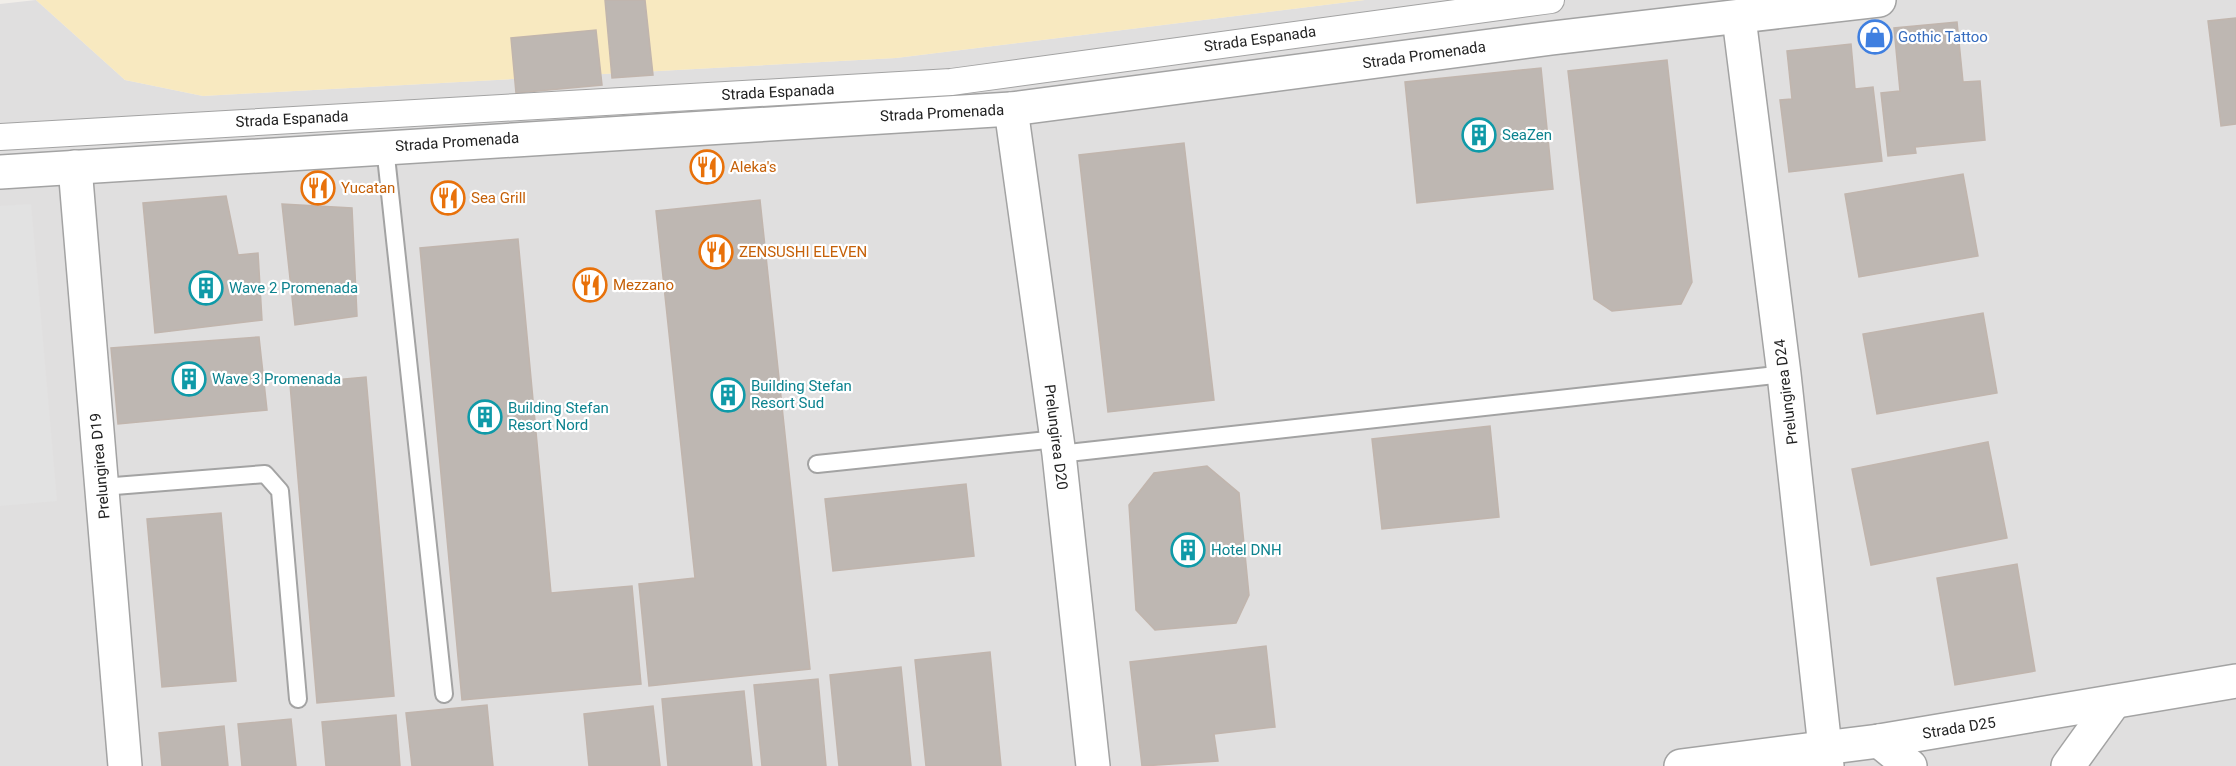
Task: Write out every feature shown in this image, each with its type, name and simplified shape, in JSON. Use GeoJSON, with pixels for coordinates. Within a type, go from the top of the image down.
{"type":"FeatureCollection","features":[{"type":"Feature","properties":{"kind":"street","name":"Strada Espanada"},"geometry":{"type":"LineString","coordinates":[[0,137],[951,82],[1551,0]]}},
{"type":"Feature","properties":{"kind":"street","name":"Strada Promenada"},"geometry":{"type":"LineString","coordinates":[[0,172],[1011,109],[1552,38],[1879,0]]}},
{"type":"Feature","properties":{"kind":"street","name":"Prelungirea D24"},"geometry":{"type":"LineString","coordinates":[[1739,18],[1784,374],[1826,757]]}},
{"type":"Feature","properties":{"kind":"street","name":"Prelungirea D20"},"geometry":{"type":"LineString","coordinates":[[1011,109],[1058,447],[1094,766]]}},
{"type":"Feature","properties":{"kind":"street","name":"Prelungirea D19"},"geometry":{"type":"LineString","coordinates":[[75,167],[124,766]]}},
{"type":"Feature","properties":{"kind":"street","name":"Strada D25"},"geometry":{"type":"LineString","coordinates":[[1681,766],[1826,757],[1879,741],[2236,681]]}},
{"type":"Feature","properties":{"kind":"street"},"geometry":{"type":"LineString","coordinates":[[2068,766],[2114,702]]}},
{"type":"Feature","properties":{"kind":"street"},"geometry":{"type":"LineString","coordinates":[[1879,741],[1911,766]]}},
{"type":"Feature","properties":{"kind":"lane"},"geometry":{"type":"LineString","coordinates":[[385,147],[444,694]]}},
{"type":"Feature","properties":{"kind":"lane"},"geometry":{"type":"LineString","coordinates":[[817,464],[1058,447],[1784,374]]}},
{"type":"Feature","properties":{"kind":"lane"},"geometry":{"type":"LineString","coordinates":[[102,487],[266,474],[280,491],[298,699]]}},
{"type":"Feature","properties":{"kind":"shaded area"},"geometry":{"type":"Polygon","coordinates":[[[36,0],[125,80],[203,96],[896,58],[1365,0],[2236,0],[2236,766],[0,766],[0,4],[36,0]]]}},
{"type":"Feature","properties":{"kind":"shaded area"},"geometry":{"type":"Polygon","coordinates":[[[31,204],[57,501],[0,506],[0,206],[31,204]]]}},
{"type":"Feature","properties":{"kind":"sand"},"geometry":{"type":"Polygon","coordinates":[[[36,0],[1365,0],[896,58],[203,96],[125,80],[36,0]]]}},
{"type":"Feature","properties":{"kind":"building"},"geometry":{"type":"Polygon","coordinates":[[[605,0],[645,0],[653,75],[612,78],[605,0]]]}},
{"type":"Feature","properties":{"kind":"building"},"geometry":{"type":"Polygon","coordinates":[[[2236,18],[2236,124],[2221,126],[2208,21],[2236,18]]]}},
{"type":"Feature","properties":{"kind":"building"},"geometry":{"type":"Polygon","coordinates":[[[1957,22],[1963,82],[1980,81],[1985,140],[1915,147],[1916,153],[1888,156],[1881,93],[1900,91],[1894,28],[1957,22]]]}},
{"type":"Feature","properties":{"kind":"building"},"geometry":{"type":"Polygon","coordinates":[[[596,30],[602,85],[516,93],[511,38],[596,30]]]}},
{"type":"Feature","properties":{"kind":"building"},"geometry":{"type":"Polygon","coordinates":[[[1851,44],[1855,89],[1873,87],[1882,161],[1789,172],[1780,100],[1792,99],[1787,51],[1851,44]]]}},
{"type":"Feature","properties":{"kind":"building"},"geometry":{"type":"Polygon","coordinates":[[[1667,60],[1692,282],[1681,304],[1612,311],[1594,299],[1568,71],[1667,60]]]}},
{"type":"Feature","properties":{"kind":"building","name":"SeaZen"},"geometry":{"type":"Polygon","coordinates":[[[1541,68],[1553,189],[1417,203],[1405,82],[1541,68]]]}},
{"type":"Feature","properties":{"kind":"building"},"geometry":{"type":"Polygon","coordinates":[[[1184,143],[1214,400],[1108,412],[1079,155],[1184,143]]]}},
{"type":"Feature","properties":{"kind":"building"},"geometry":{"type":"Polygon","coordinates":[[[1963,174],[1978,256],[1859,277],[1845,194],[1963,174]]]}},
{"type":"Feature","properties":{"kind":"building","name":"Wave 2 Promenada"},"geometry":{"type":"Polygon","coordinates":[[[226,196],[238,255],[258,253],[262,320],[155,333],[143,203],[226,196]]]}},
{"type":"Feature","properties":{"kind":"building","name":"Building Stefan Resort Sud"},"geometry":{"type":"Polygon","coordinates":[[[760,200],[810,669],[649,686],[639,584],[695,578],[656,211],[760,200]]]}},
{"type":"Feature","properties":{"kind":"building"},"geometry":{"type":"Polygon","coordinates":[[[282,204],[352,208],[357,316],[295,325],[282,204]]]}},
{"type":"Feature","properties":{"kind":"building","name":"Building Stefan Resort Nord"},"geometry":{"type":"Polygon","coordinates":[[[518,239],[551,593],[632,586],[641,684],[462,700],[420,248],[518,239]]]}},
{"type":"Feature","properties":{"kind":"building"},"geometry":{"type":"Polygon","coordinates":[[[1983,313],[1997,393],[1877,414],[1863,334],[1983,313]]]}},
{"type":"Feature","properties":{"kind":"building","name":"Wave 3 Promenada"},"geometry":{"type":"Polygon","coordinates":[[[259,337],[267,410],[118,424],[111,348],[259,337]]]}},
{"type":"Feature","properties":{"kind":"building"},"geometry":{"type":"Polygon","coordinates":[[[366,377],[394,696],[317,703],[290,384],[366,377]]]}},
{"type":"Feature","properties":{"kind":"building"},"geometry":{"type":"Polygon","coordinates":[[[1490,426],[1499,517],[1382,529],[1372,439],[1490,426]]]}},
{"type":"Feature","properties":{"kind":"building"},"geometry":{"type":"Polygon","coordinates":[[[1988,442],[2007,538],[1871,565],[1852,469],[1988,442]]]}},
{"type":"Feature","properties":{"kind":"building","name":"Hotel DNH"},"geometry":{"type":"Polygon","coordinates":[[[1207,466],[1239,493],[1249,595],[1236,623],[1155,630],[1136,610],[1129,505],[1154,473],[1207,466]]]}},
{"type":"Feature","properties":{"kind":"building"},"geometry":{"type":"Polygon","coordinates":[[[966,484],[974,556],[833,571],[825,499],[966,484]]]}},
{"type":"Feature","properties":{"kind":"building"},"geometry":{"type":"Polygon","coordinates":[[[221,513],[236,681],[162,687],[147,519],[221,513]]]}},
{"type":"Feature","properties":{"kind":"building"},"geometry":{"type":"Polygon","coordinates":[[[2017,564],[2035,671],[1955,685],[1937,578],[2017,564]]]}},
{"type":"Feature","properties":{"kind":"building"},"geometry":{"type":"Polygon","coordinates":[[[1266,646],[1275,727],[1214,734],[1218,761],[1142,766],[1130,662],[1266,646]]]}},
{"type":"Feature","properties":{"kind":"building"},"geometry":{"type":"Polygon","coordinates":[[[990,652],[1001,766],[926,766],[915,660],[990,652]]]}},
{"type":"Feature","properties":{"kind":"building"},"geometry":{"type":"Polygon","coordinates":[[[901,667],[911,766],[839,766],[830,675],[901,667]]]}},
{"type":"Feature","properties":{"kind":"building"},"geometry":{"type":"Polygon","coordinates":[[[818,679],[826,766],[762,766],[754,685],[818,679]]]}},
{"type":"Feature","properties":{"kind":"building"},"geometry":{"type":"Polygon","coordinates":[[[744,691],[752,766],[668,766],[662,699],[744,691]]]}},
{"type":"Feature","properties":{"kind":"building"},"geometry":{"type":"Polygon","coordinates":[[[487,705],[493,766],[412,766],[406,713],[487,705]]]}},
{"type":"Feature","properties":{"kind":"building"},"geometry":{"type":"Polygon","coordinates":[[[653,706],[660,766],[589,766],[584,714],[653,706]]]}},
{"type":"Feature","properties":{"kind":"building"},"geometry":{"type":"Polygon","coordinates":[[[396,715],[400,766],[326,766],[322,722],[396,715]]]}},
{"type":"Feature","properties":{"kind":"building"},"geometry":{"type":"Polygon","coordinates":[[[291,719],[296,766],[242,766],[238,724],[291,719]]]}},
{"type":"Feature","properties":{"kind":"building"},"geometry":{"type":"Polygon","coordinates":[[[224,726],[228,766],[162,766],[159,733],[224,726]]]}},
{"type":"Feature","properties":{"kind":"place","name":"Gothic Tattoo"},"geometry":{"type":"Point","coordinates":[1875,37]}},
{"type":"Feature","properties":{"kind":"place","name":"SeaZen"},"geometry":{"type":"Point","coordinates":[1479,135]}},
{"type":"Feature","properties":{"kind":"place","name":"Aleka's"},"geometry":{"type":"Point","coordinates":[707,167]}},
{"type":"Feature","properties":{"kind":"place","name":"Yucatan"},"geometry":{"type":"Point","coordinates":[318,188]}},
{"type":"Feature","properties":{"kind":"place","name":"Sea Grill"},"geometry":{"type":"Point","coordinates":[448,198]}},
{"type":"Feature","properties":{"kind":"place","name":"ZENSUSHI ELEVEN"},"geometry":{"type":"Point","coordinates":[716,252]}},
{"type":"Feature","properties":{"kind":"place","name":"Mezzano"},"geometry":{"type":"Point","coordinates":[590,285]}},
{"type":"Feature","properties":{"kind":"place","name":"Wave 2 Promenada"},"geometry":{"type":"Point","coordinates":[206,288]}},
{"type":"Feature","properties":{"kind":"place","name":"Wave 3 Promenada"},"geometry":{"type":"Point","coordinates":[189,379]}},
{"type":"Feature","properties":{"kind":"place","name":"Building Stefan Resort Sud"},"geometry":{"type":"Point","coordinates":[728,395]}},
{"type":"Feature","properties":{"kind":"place","name":"Building Stefan Resort Nord"},"geometry":{"type":"Point","coordinates":[485,417]}},
{"type":"Feature","properties":{"kind":"place","name":"Hotel DNH"},"geometry":{"type":"Point","coordinates":[1188,550]}}]}
